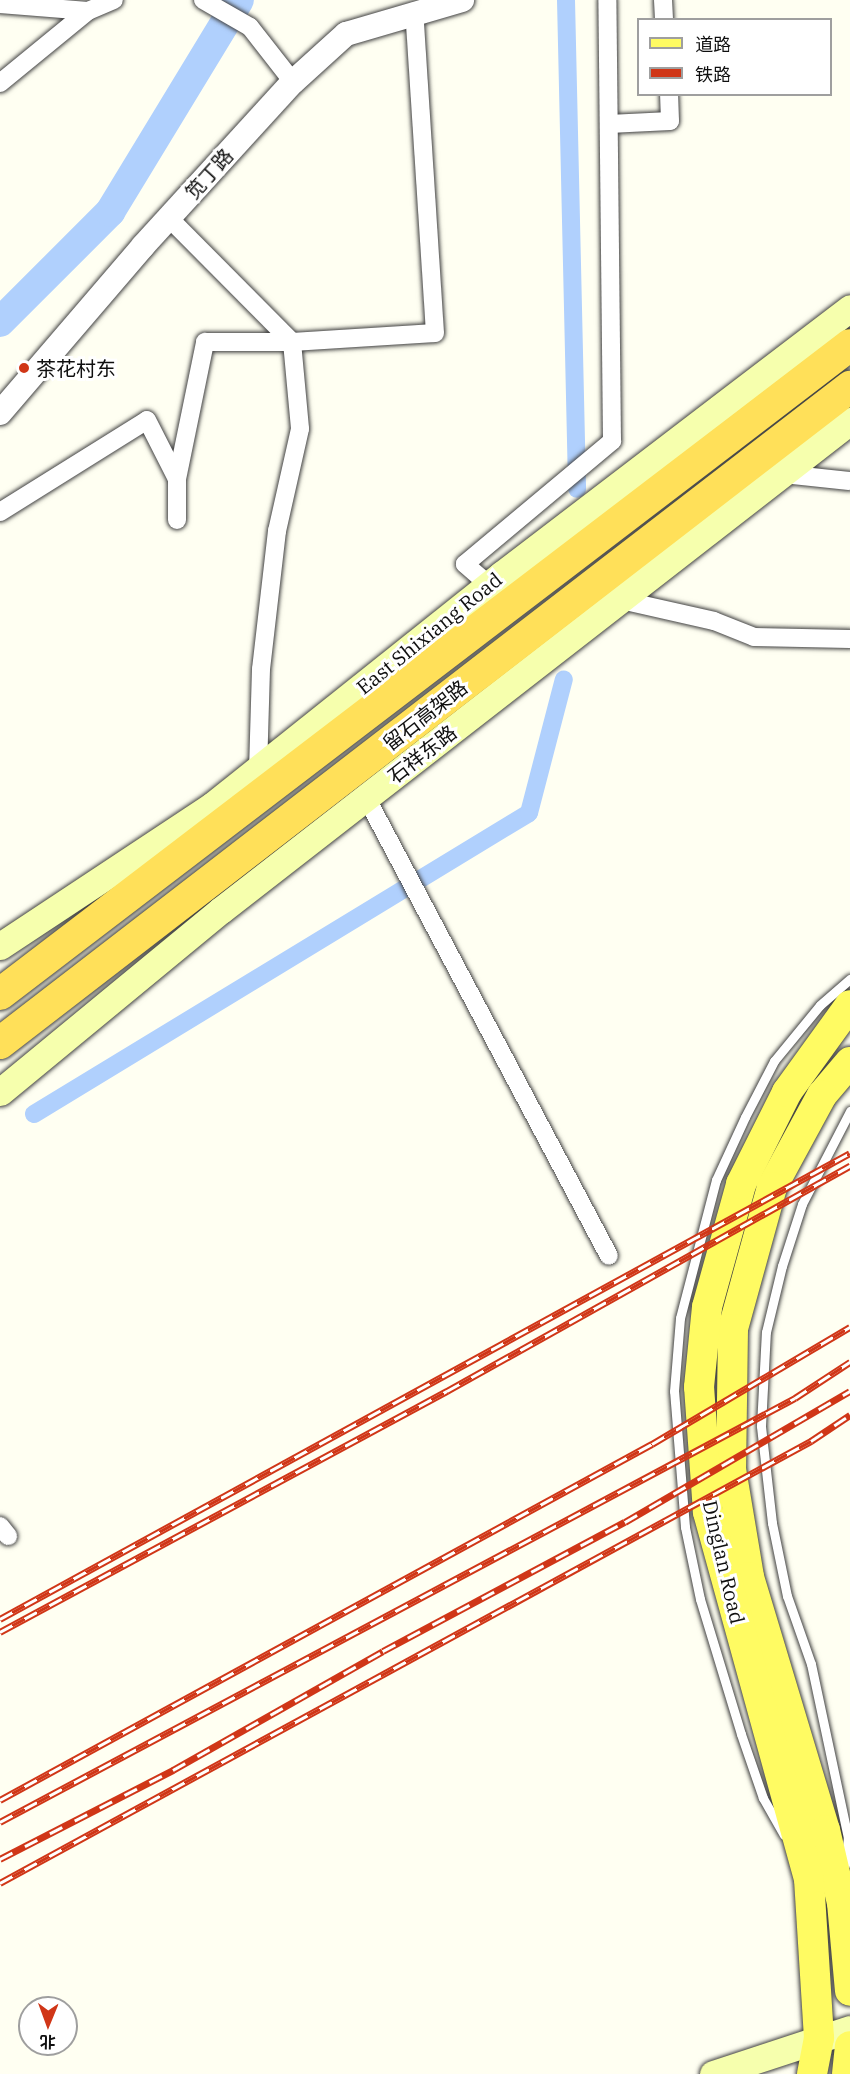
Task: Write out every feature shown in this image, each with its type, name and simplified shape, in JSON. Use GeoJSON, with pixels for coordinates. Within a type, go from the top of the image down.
{"type":"FeatureCollection","features":[{"type":"Feature","properties":{"kind":"highway","name":"留石高架路"},"geometry":{"type":"LineString","coordinates":[[0,994],[320,752],[850,345]]}},
{"type":"Feature","properties":{"kind":"highway","name":"留石高架路"},"geometry":{"type":"LineString","coordinates":[[0,1043],[99,968],[354,788],[850,387]]}},
{"type":"Feature","properties":{"kind":"highway"},"geometry":{"type":"LineString","coordinates":[[0,982],[61,947]]}},
{"type":"Feature","properties":{"kind":"highway"},"geometry":{"type":"LineString","coordinates":[[0,1067],[28,1045],[99,968]]}},
{"type":"Feature","properties":{"kind":"main road","name":"East Shixiang Road"},"geometry":{"type":"LineString","coordinates":[[0,946],[213,805],[489,585],[850,308]]}},
{"type":"Feature","properties":{"kind":"main road","name":"石祥东路"},"geometry":{"type":"LineString","coordinates":[[0,1092],[221,910],[354,788],[621,600],[850,421]]}},
{"type":"Feature","properties":{"kind":"main road","name":"Dinglan Road"},"geometry":{"type":"LineString","coordinates":[[814,2074],[819,2038],[809,1879],[708,1512],[699,1388],[707,1307],[741,1184],[787,1092],[850,1005]]}},
{"type":"Feature","properties":{"kind":"main road","name":"Dinglan Road"},"geometry":{"type":"LineString","coordinates":[[850,1062],[822,1095],[772,1187],[733,1329],[731,1468],[750,1577],[825,1830],[842,1903],[850,1990]]}},
{"type":"Feature","properties":{"kind":"main road"},"geometry":{"type":"LineString","coordinates":[[713,2074],[819,2038],[850,2030]]}},
{"type":"Feature","properties":{"kind":"main road"},"geometry":{"type":"LineString","coordinates":[[814,2074],[848,2062]]}},
{"type":"Feature","properties":{"kind":"street"},"geometry":{"type":"LineString","coordinates":[[0,83],[88,11],[114,0]]}},
{"type":"Feature","properties":{"kind":"street","name":"笕丁路"},"geometry":{"type":"LineString","coordinates":[[0,413],[169,218],[293,82],[346,34],[414,12],[462,0]]}},
{"type":"Feature","properties":{"kind":"street"},"geometry":{"type":"LineString","coordinates":[[489,585],[465,564],[540,498],[612,441],[607,0]]}},
{"type":"Feature","properties":{"kind":"street"},"geometry":{"type":"LineString","coordinates":[[663,0],[664,18]]}},
{"type":"Feature","properties":{"kind":"street"},"geometry":{"type":"LineString","coordinates":[[209,3],[250,27],[293,82]]}},
{"type":"Feature","properties":{"kind":"street"},"geometry":{"type":"LineString","coordinates":[[0,4],[88,11]]}},
{"type":"Feature","properties":{"kind":"street"},"geometry":{"type":"LineString","coordinates":[[177,520],[177,479],[205,342],[292,342],[435,333],[414,12]]}},
{"type":"Feature","properties":{"kind":"street"},"geometry":{"type":"LineString","coordinates":[[609,124],[670,121],[669,96]]}},
{"type":"Feature","properties":{"kind":"street"},"geometry":{"type":"LineString","coordinates":[[169,218],[292,342],[300,429],[277,531],[261,669],[258,769]]}},
{"type":"Feature","properties":{"kind":"street"},"geometry":{"type":"LineString","coordinates":[[0,512],[147,420],[177,479]]}},
{"type":"Feature","properties":{"kind":"street"},"geometry":{"type":"LineString","coordinates":[[783,474],[850,481]]}},
{"type":"Feature","properties":{"kind":"street"},"geometry":{"type":"LineString","coordinates":[[621,600],[714,621],[754,637],[850,639]]}},
{"type":"Feature","properties":{"kind":"street"},"geometry":{"type":"LineString","coordinates":[[354,788],[396,852],[609,1256]]}},
{"type":"Feature","properties":{"kind":"lane"},"geometry":{"type":"LineString","coordinates":[[809,1879],[763,1798],[699,1599],[685,1527],[674,1391],[680,1318],[716,1180],[774,1061],[820,1005],[850,979]]}},
{"type":"Feature","properties":{"kind":"lane"},"geometry":{"type":"LineString","coordinates":[[842,1903],[848,1838],[811,1664],[787,1596],[772,1523],[761,1426],[766,1332],[782,1266],[802,1204],[850,1111]]}},
{"type":"Feature","properties":{"kind":"waterway"},"geometry":{"type":"LineString","coordinates":[[0,322],[110,212],[239,0]]}},
{"type":"Feature","properties":{"kind":"waterway"},"geometry":{"type":"LineString","coordinates":[[566,0],[577,489]]}},
{"type":"Feature","properties":{"kind":"waterway"},"geometry":{"type":"LineString","coordinates":[[34,1114],[529,813],[564,679]]}},
{"type":"Feature","properties":{"kind":"railway"},"geometry":{"type":"LineString","coordinates":[[0,1619],[850,1153]]}},
{"type":"Feature","properties":{"kind":"railway"},"geometry":{"type":"LineString","coordinates":[[0,1632],[447,1391],[850,1166]]}},
{"type":"Feature","properties":{"kind":"railway"},"geometry":{"type":"LineString","coordinates":[[0,1800],[652,1444],[850,1327]]}},
{"type":"Feature","properties":{"kind":"railway"},"geometry":{"type":"LineString","coordinates":[[0,1822],[795,1398],[850,1362]]}},
{"type":"Feature","properties":{"kind":"railway"},"geometry":{"type":"LineString","coordinates":[[0,1859],[173,1770],[383,1651],[625,1522],[850,1391]]}},
{"type":"Feature","properties":{"kind":"railway"},"geometry":{"type":"LineString","coordinates":[[0,1883],[811,1441],[850,1415]]}},
{"type":"Feature","properties":{"kind":"place","name":"茶花村东"},"geometry":{"type":"Point","coordinates":[24,368]}}]}
